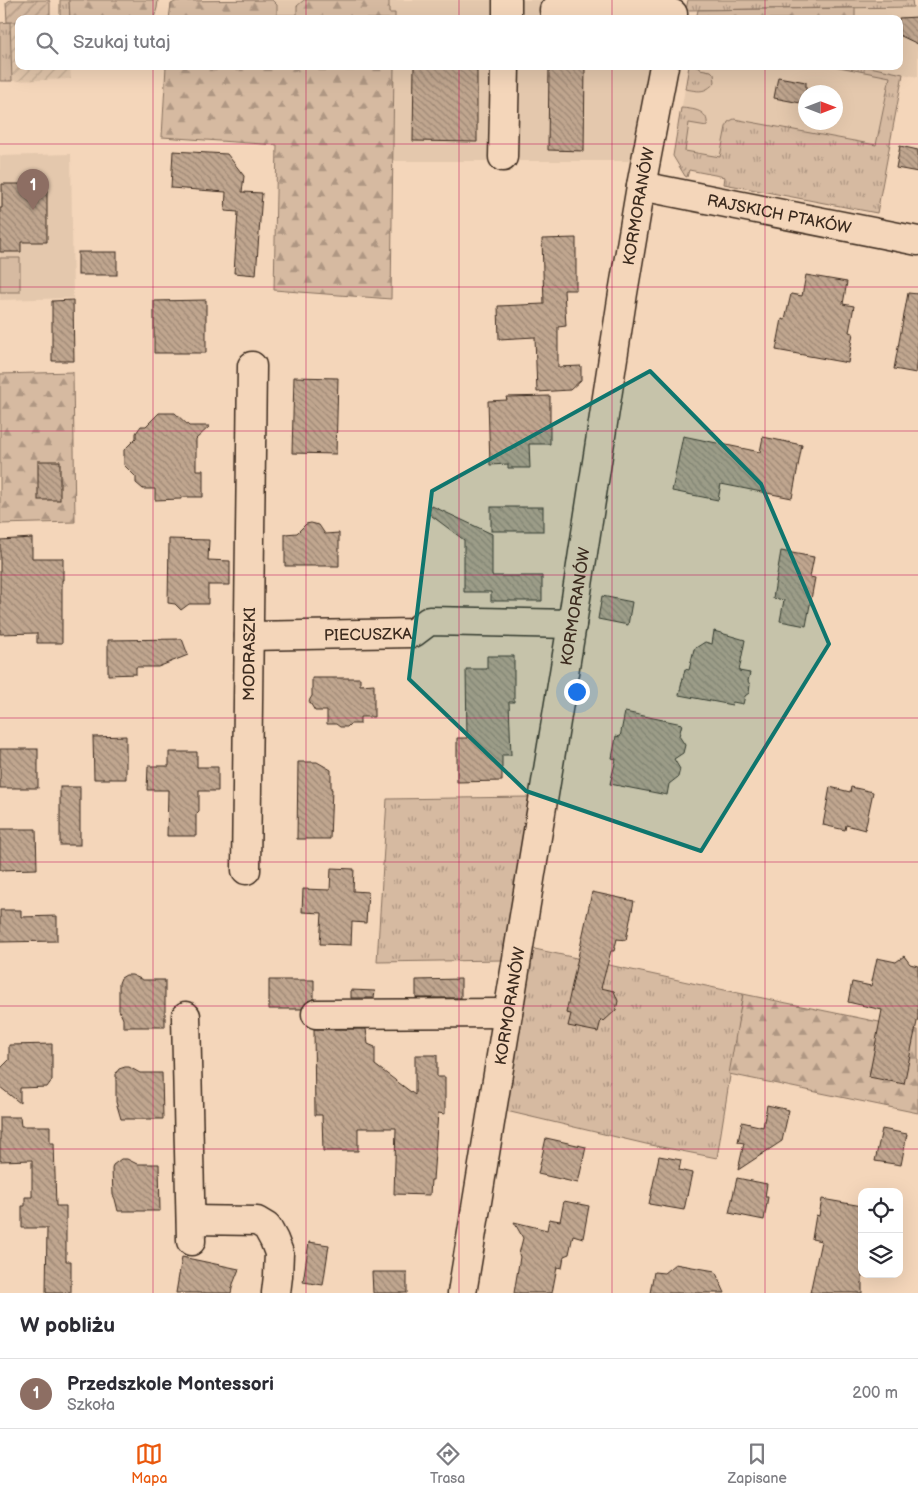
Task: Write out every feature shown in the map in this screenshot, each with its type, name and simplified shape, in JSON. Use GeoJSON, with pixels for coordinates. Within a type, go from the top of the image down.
{"type":"FeatureCollection","features":[{"type":"Feature","properties":{"kind":"street"},"geometry":{"type":"LineString","coordinates":[[507,0],[507,15]]}},
{"type":"Feature","properties":{"kind":"street"},"geometry":{"type":"LineString","coordinates":[[554,10],[674,11]]}},
{"type":"Feature","properties":{"kind":"street"},"geometry":{"type":"LineString","coordinates":[[503,157],[505,70]]}},
{"type":"Feature","properties":{"kind":"street","name":"KORMORANÓW"},"geometry":{"type":"LineString","coordinates":[[462,1293],[572,624],[641,186],[663,70]]}},
{"type":"Feature","properties":{"kind":"street","name":"RAJSKICH PTAKÓW"},"geometry":{"type":"LineString","coordinates":[[641,186],[918,241]]}},
{"type":"Feature","properties":{"kind":"street","name":"MODRASZKI"},"geometry":{"type":"LineString","coordinates":[[246,870],[252,366]]}},
{"type":"Feature","properties":{"kind":"street","name":"PIECUSZKA"},"geometry":{"type":"LineString","coordinates":[[249,636],[413,633],[429,621],[572,624]]}},
{"type":"Feature","properties":{"kind":"street"},"geometry":{"type":"LineString","coordinates":[[316,1014],[508,1014]]}},
{"type":"Feature","properties":{"kind":"street"},"geometry":{"type":"LineString","coordinates":[[186,1016],[192,1230],[257,1221],[267,1227],[279,1253],[276,1293]]}},
{"type":"Feature","properties":{"kind":"highlighted area"},"geometry":{"type":"Polygon","coordinates":[[[650,371],[761,484],[829,644],[701,851],[526,791],[409,679],[432,491],[650,371]]]}},
{"type":"Feature","properties":{"kind":"shaded area"},"geometry":{"type":"Polygon","coordinates":[[[181,0],[304,0],[297,6],[297,15],[277,15],[181,0]]]}},
{"type":"Feature","properties":{"kind":"shaded area"},"geometry":{"type":"Polygon","coordinates":[[[389,0],[665,0],[663,15],[395,15],[395,13],[389,13],[389,0]]]}},
{"type":"Feature","properties":{"kind":"shaded area"},"geometry":{"type":"Polygon","coordinates":[[[918,7],[918,77],[903,74],[877,213],[724,184],[725,177],[689,170],[687,177],[685,176],[673,156],[688,70],[903,70],[903,15],[855,15],[855,8],[918,7]]]}},
{"type":"Feature","properties":{"kind":"shaded area"},"geometry":{"type":"Polygon","coordinates":[[[10,22],[15,22],[15,70],[70,70],[71,79],[12,81],[10,22]]]}},
{"type":"Feature","properties":{"kind":"shaded area"},"geometry":{"type":"Polygon","coordinates":[[[394,70],[652,70],[634,161],[393,161],[394,70]]]}},
{"type":"Feature","properties":{"kind":"shaded area"},"geometry":{"type":"Polygon","coordinates":[[[71,154],[73,298],[0,300],[0,156],[71,154]]]}},
{"type":"Feature","properties":{"kind":"green space"},"geometry":{"type":"Polygon","coordinates":[[[10,0],[49,0],[50,15],[15,15],[15,22],[7,22],[6,3],[10,0]]]}},
{"type":"Feature","properties":{"kind":"green space"},"geometry":{"type":"Polygon","coordinates":[[[60,0],[69,0],[70,15],[60,15],[60,0]]]}},
{"type":"Feature","properties":{"kind":"green space"},"geometry":{"type":"Polygon","coordinates":[[[69,0],[158,0],[155,15],[70,15],[69,0]]]}},
{"type":"Feature","properties":{"kind":"green space"},"geometry":{"type":"Polygon","coordinates":[[[272,0],[277,5],[277,15],[170,15],[171,4],[177,1],[272,0]]]}},
{"type":"Feature","properties":{"kind":"green space"},"geometry":{"type":"Polygon","coordinates":[[[304,0],[389,0],[389,13],[395,13],[395,15],[297,15],[297,6],[304,0]]]}},
{"type":"Feature","properties":{"kind":"green space"},"geometry":{"type":"Polygon","coordinates":[[[688,0],[912,0],[913,7],[686,10],[688,0]]]}},
{"type":"Feature","properties":{"kind":"green space"},"geometry":{"type":"Polygon","coordinates":[[[855,8],[855,15],[697,15],[698,10],[855,8]]]}},
{"type":"Feature","properties":{"kind":"green space"},"geometry":{"type":"Polygon","coordinates":[[[10,22],[12,81],[0,81],[0,23],[10,22]]]}},
{"type":"Feature","properties":{"kind":"green space"},"geometry":{"type":"Polygon","coordinates":[[[166,70],[394,70],[391,299],[274,290],[277,145],[162,137],[166,70]]]}},
{"type":"Feature","properties":{"kind":"green space"},"geometry":{"type":"Polygon","coordinates":[[[688,70],[706,70],[714,74],[715,82],[705,90],[685,89],[688,70]]]}},
{"type":"Feature","properties":{"kind":"green space"},"geometry":{"type":"Polygon","coordinates":[[[854,70],[884,70],[903,74],[877,213],[724,184],[725,177],[689,170],[687,177],[673,156],[681,108],[699,111],[707,121],[707,126],[689,123],[685,151],[720,157],[726,127],[728,122],[734,119],[876,145],[890,77],[854,70]]]}},
{"type":"Feature","properties":{"kind":"green space"},"geometry":{"type":"Polygon","coordinates":[[[0,258],[20,258],[20,292],[0,292],[0,258]]]}},
{"type":"Feature","properties":{"kind":"green space"},"geometry":{"type":"Polygon","coordinates":[[[73,372],[75,522],[0,524],[0,374],[73,372]]]}},
{"type":"Feature","properties":{"kind":"green space"},"geometry":{"type":"Polygon","coordinates":[[[529,797],[502,960],[377,962],[387,799],[529,797]]]}},
{"type":"Feature","properties":{"kind":"green space"},"geometry":{"type":"Polygon","coordinates":[[[530,948],[743,994],[717,1158],[646,1144],[502,1110],[530,948]]]}},
{"type":"Feature","properties":{"kind":"green space"},"geometry":{"type":"Polygon","coordinates":[[[743,994],[918,1030],[918,1113],[729,1074],[743,994]]]}},
{"type":"Feature","properties":{"kind":"building"},"geometry":{"type":"Polygon","coordinates":[[[918,17],[918,44],[903,37],[903,18],[918,17]]]}},
{"type":"Feature","properties":{"kind":"building"},"geometry":{"type":"Polygon","coordinates":[[[414,70],[477,70],[477,142],[413,141],[414,70]]]}},
{"type":"Feature","properties":{"kind":"building"},"geometry":{"type":"Polygon","coordinates":[[[549,70],[585,70],[584,151],[548,150],[549,70]]]}},
{"type":"Feature","properties":{"kind":"building"},"geometry":{"type":"Polygon","coordinates":[[[778,77],[806,82],[806,85],[798,85],[798,102],[774,98],[778,77]]]}},
{"type":"Feature","properties":{"kind":"building"},"geometry":{"type":"Polygon","coordinates":[[[900,146],[918,150],[918,172],[896,168],[900,146]]]}},
{"type":"Feature","properties":{"kind":"building"},"geometry":{"type":"Polygon","coordinates":[[[173,151],[227,154],[244,176],[242,192],[262,193],[256,275],[234,273],[238,212],[225,211],[226,192],[171,188],[173,151]]]}},
{"type":"Feature","properties":{"kind":"building"},"geometry":{"type":"Polygon","coordinates":[[[2,184],[47,184],[47,242],[21,242],[21,252],[0,252],[2,184]]]}},
{"type":"Feature","properties":{"kind":"building"},"geometry":{"type":"Polygon","coordinates":[[[576,238],[576,290],[564,290],[566,326],[558,327],[558,367],[581,366],[581,380],[570,390],[537,392],[535,337],[499,339],[498,306],[544,304],[542,239],[576,238]]]}},
{"type":"Feature","properties":{"kind":"building"},"geometry":{"type":"Polygon","coordinates":[[[78,252],[117,252],[117,275],[78,275],[78,252]]]}},
{"type":"Feature","properties":{"kind":"building"},"geometry":{"type":"Polygon","coordinates":[[[806,275],[847,282],[843,304],[854,306],[849,332],[853,333],[848,363],[776,350],[782,319],[785,320],[791,294],[802,296],[806,275]]]}},
{"type":"Feature","properties":{"kind":"building"},"geometry":{"type":"Polygon","coordinates":[[[908,293],[918,294],[918,359],[916,373],[894,369],[908,293]]]}},
{"type":"Feature","properties":{"kind":"building"},"geometry":{"type":"Polygon","coordinates":[[[73,300],[74,361],[52,361],[52,301],[73,300]]]}},
{"type":"Feature","properties":{"kind":"building"},"geometry":{"type":"Polygon","coordinates":[[[206,300],[206,353],[154,353],[154,301],[206,300]]]}},
{"type":"Feature","properties":{"kind":"building"},"geometry":{"type":"Polygon","coordinates":[[[294,377],[338,378],[336,454],[292,453],[294,377]]]}},
{"type":"Feature","properties":{"kind":"building"},"geometry":{"type":"Polygon","coordinates":[[[550,396],[550,444],[529,444],[530,468],[508,468],[508,464],[490,465],[488,401],[507,400],[506,397],[550,396]]]}},
{"type":"Feature","properties":{"kind":"building"},"geometry":{"type":"Polygon","coordinates":[[[159,413],[175,413],[189,426],[210,426],[196,439],[196,470],[203,470],[203,497],[155,500],[155,489],[143,489],[136,483],[136,477],[124,465],[124,450],[136,438],[136,433],[141,426],[146,426],[159,413]]]}},
{"type":"Feature","properties":{"kind":"building"},"geometry":{"type":"Polygon","coordinates":[[[683,436],[760,452],[763,437],[802,445],[792,498],[721,484],[718,500],[672,491],[683,436]]]}},
{"type":"Feature","properties":{"kind":"building"},"geometry":{"type":"Polygon","coordinates":[[[38,461],[60,461],[60,500],[38,500],[38,461]]]}},
{"type":"Feature","properties":{"kind":"building"},"geometry":{"type":"Polygon","coordinates":[[[432,506],[492,534],[492,576],[542,576],[542,601],[491,601],[491,592],[464,592],[464,540],[428,513],[432,506]]]}},
{"type":"Feature","properties":{"kind":"building"},"geometry":{"type":"Polygon","coordinates":[[[491,507],[543,507],[543,531],[491,531],[491,507]]]}},
{"type":"Feature","properties":{"kind":"building"},"geometry":{"type":"Polygon","coordinates":[[[306,524],[319,525],[325,534],[339,533],[339,566],[285,566],[285,534],[297,533],[306,524]]]}},
{"type":"Feature","properties":{"kind":"building"},"geometry":{"type":"Polygon","coordinates":[[[32,538],[32,558],[63,558],[62,643],[37,643],[37,633],[0,634],[0,540],[32,538]]]}},
{"type":"Feature","properties":{"kind":"building"},"geometry":{"type":"Polygon","coordinates":[[[169,539],[209,540],[208,560],[230,561],[230,585],[208,585],[208,604],[189,604],[181,610],[175,604],[168,603],[169,539]]]}},
{"type":"Feature","properties":{"kind":"building"},"geometry":{"type":"Polygon","coordinates":[[[781,551],[814,557],[810,577],[815,578],[806,626],[780,621],[784,600],[773,598],[781,551]]]}},
{"type":"Feature","properties":{"kind":"building"},"geometry":{"type":"Polygon","coordinates":[[[602,596],[632,602],[628,625],[598,619],[602,596]]]}},
{"type":"Feature","properties":{"kind":"building"},"geometry":{"type":"Polygon","coordinates":[[[714,631],[745,640],[739,671],[750,673],[748,681],[750,685],[749,693],[745,696],[743,704],[733,702],[732,705],[679,695],[685,669],[689,670],[694,649],[705,642],[712,644],[714,631]]]}},
{"type":"Feature","properties":{"kind":"building"},"geometry":{"type":"Polygon","coordinates":[[[182,639],[188,655],[158,667],[136,667],[136,674],[108,675],[108,640],[182,639]]]}},
{"type":"Feature","properties":{"kind":"building"},"geometry":{"type":"Polygon","coordinates":[[[487,656],[514,656],[514,702],[509,702],[511,755],[502,755],[502,781],[457,782],[457,738],[467,738],[466,669],[487,669],[487,656]]]}},
{"type":"Feature","properties":{"kind":"building"},"geometry":{"type":"Polygon","coordinates":[[[312,678],[360,678],[360,685],[374,684],[374,717],[360,717],[360,724],[350,724],[347,727],[327,724],[327,711],[315,711],[309,701],[312,696],[312,678]]]}},
{"type":"Feature","properties":{"kind":"building"},"geometry":{"type":"Polygon","coordinates":[[[625,712],[682,724],[679,736],[685,745],[683,753],[674,759],[680,769],[678,777],[669,784],[667,795],[610,784],[616,759],[612,758],[616,736],[620,737],[625,712]]]}},
{"type":"Feature","properties":{"kind":"building"},"geometry":{"type":"Polygon","coordinates":[[[126,736],[126,779],[94,779],[93,737],[126,736]]]}},
{"type":"Feature","properties":{"kind":"building"},"geometry":{"type":"Polygon","coordinates":[[[0,749],[38,749],[38,788],[0,788],[0,749]]]}},
{"type":"Feature","properties":{"kind":"building"},"geometry":{"type":"Polygon","coordinates":[[[169,752],[197,752],[197,767],[218,767],[218,791],[199,791],[196,836],[167,836],[168,790],[147,790],[148,766],[169,766],[169,752]]]}},
{"type":"Feature","properties":{"kind":"building"},"geometry":{"type":"Polygon","coordinates":[[[298,762],[317,762],[331,770],[330,839],[297,839],[298,762]]]}},
{"type":"Feature","properties":{"kind":"building"},"geometry":{"type":"Polygon","coordinates":[[[60,787],[80,787],[80,845],[60,845],[60,787]]]}},
{"type":"Feature","properties":{"kind":"building"},"geometry":{"type":"Polygon","coordinates":[[[830,787],[850,792],[851,787],[873,792],[865,830],[846,825],[845,830],[823,825],[830,787]]]}},
{"type":"Feature","properties":{"kind":"building"},"geometry":{"type":"Polygon","coordinates":[[[0,829],[36,829],[37,869],[0,870],[0,829]]]}},
{"type":"Feature","properties":{"kind":"building"},"geometry":{"type":"Polygon","coordinates":[[[331,868],[354,869],[353,891],[368,892],[366,923],[352,922],[351,945],[320,944],[322,913],[302,912],[303,889],[330,890],[331,868]]]}},
{"type":"Feature","properties":{"kind":"building"},"geometry":{"type":"Polygon","coordinates":[[[592,892],[634,901],[626,940],[617,939],[614,951],[611,951],[601,988],[614,991],[618,1001],[616,1010],[604,1021],[601,1020],[598,1032],[568,1026],[571,1014],[566,1013],[592,892]]]}},
{"type":"Feature","properties":{"kind":"building"},"geometry":{"type":"Polygon","coordinates":[[[0,910],[21,910],[21,917],[57,916],[57,941],[0,942],[0,910]]]}},
{"type":"Feature","properties":{"kind":"building"},"geometry":{"type":"Polygon","coordinates":[[[904,956],[910,964],[918,966],[918,1017],[904,1084],[869,1077],[882,1010],[848,1002],[852,982],[871,986],[877,958],[896,962],[904,956]]]}},
{"type":"Feature","properties":{"kind":"building"},"geometry":{"type":"Polygon","coordinates":[[[126,975],[132,975],[143,980],[165,980],[165,1027],[123,1027],[123,1019],[119,1010],[119,983],[121,978],[126,975]]]}},
{"type":"Feature","properties":{"kind":"building"},"geometry":{"type":"Polygon","coordinates":[[[461,979],[461,998],[416,998],[416,980],[461,979]]]}},
{"type":"Feature","properties":{"kind":"building"},"geometry":{"type":"Polygon","coordinates":[[[269,980],[314,980],[314,999],[308,1001],[302,1009],[269,1009],[269,980]]]}},
{"type":"Feature","properties":{"kind":"building"},"geometry":{"type":"Polygon","coordinates":[[[351,990],[375,991],[374,998],[351,998],[351,990]]]}},
{"type":"Feature","properties":{"kind":"building"},"geometry":{"type":"Polygon","coordinates":[[[314,1029],[366,1029],[368,1044],[375,1047],[375,1065],[415,1095],[415,1055],[437,1055],[437,1077],[445,1077],[445,1114],[438,1113],[433,1180],[431,1180],[430,1195],[394,1194],[396,1128],[358,1128],[358,1151],[323,1151],[322,1115],[315,1115],[314,1029]]]}},
{"type":"Feature","properties":{"kind":"building"},"geometry":{"type":"Polygon","coordinates":[[[52,1044],[52,1080],[47,1087],[20,1088],[20,1103],[0,1087],[0,1069],[9,1060],[9,1045],[52,1044]]]}},
{"type":"Feature","properties":{"kind":"building"},"geometry":{"type":"Polygon","coordinates":[[[125,1067],[140,1073],[162,1073],[163,1119],[121,1119],[116,1102],[116,1073],[119,1069],[125,1067]]]}},
{"type":"Feature","properties":{"kind":"building"},"geometry":{"type":"Polygon","coordinates":[[[767,1105],[789,1110],[782,1141],[738,1170],[744,1143],[738,1142],[742,1122],[763,1127],[767,1105]]]}},
{"type":"Feature","properties":{"kind":"building"},"geometry":{"type":"Polygon","coordinates":[[[0,1117],[20,1117],[21,1126],[50,1126],[50,1143],[54,1143],[56,1206],[66,1206],[66,1261],[71,1261],[71,1293],[46,1293],[47,1228],[22,1228],[22,1206],[25,1206],[25,1197],[32,1197],[32,1160],[0,1161],[0,1117]]]}},
{"type":"Feature","properties":{"kind":"building"},"geometry":{"type":"Polygon","coordinates":[[[882,1129],[907,1134],[901,1165],[875,1161],[882,1129]]]}},
{"type":"Feature","properties":{"kind":"building"},"geometry":{"type":"Polygon","coordinates":[[[546,1138],[586,1147],[578,1183],[538,1174],[546,1138]]]}},
{"type":"Feature","properties":{"kind":"building"},"geometry":{"type":"Polygon","coordinates":[[[659,1156],[681,1160],[679,1170],[692,1173],[684,1210],[649,1204],[659,1156]]]}},
{"type":"Feature","properties":{"kind":"building"},"geometry":{"type":"Polygon","coordinates":[[[121,1159],[127,1159],[137,1164],[159,1164],[160,1211],[118,1211],[113,1195],[112,1169],[113,1165],[121,1159]]]}},
{"type":"Feature","properties":{"kind":"building"},"geometry":{"type":"Polygon","coordinates":[[[737,1178],[767,1184],[765,1197],[768,1197],[764,1220],[729,1213],[737,1178]]]}},
{"type":"Feature","properties":{"kind":"building"},"geometry":{"type":"Polygon","coordinates":[[[822,1199],[858,1205],[858,1278],[862,1278],[862,1293],[810,1293],[821,1241],[812,1239],[816,1215],[819,1216],[822,1199]]]}},
{"type":"Feature","properties":{"kind":"building"},"geometry":{"type":"Polygon","coordinates":[[[564,1201],[589,1206],[583,1238],[573,1235],[569,1254],[564,1256],[562,1268],[557,1267],[552,1293],[514,1293],[523,1238],[514,1222],[547,1230],[549,1219],[560,1221],[564,1201]]]}},
{"type":"Feature","properties":{"kind":"building"},"geometry":{"type":"Polygon","coordinates":[[[309,1242],[329,1245],[323,1285],[303,1282],[309,1242]]]}},
{"type":"Feature","properties":{"kind":"building"},"geometry":{"type":"Polygon","coordinates":[[[182,1257],[239,1269],[231,1293],[176,1293],[182,1257]]]}},
{"type":"Feature","properties":{"kind":"building"},"geometry":{"type":"Polygon","coordinates":[[[675,1264],[715,1271],[725,1293],[650,1293],[654,1272],[664,1273],[675,1264]]]}},
{"type":"Feature","properties":{"kind":"building"},"geometry":{"type":"Polygon","coordinates":[[[372,1272],[407,1272],[407,1293],[373,1293],[372,1272]]]}},
{"type":"Feature","properties":{"kind":"place","name":"Przedszkole Montessori"},"geometry":{"type":"Point","coordinates":[33,210]}}]}
